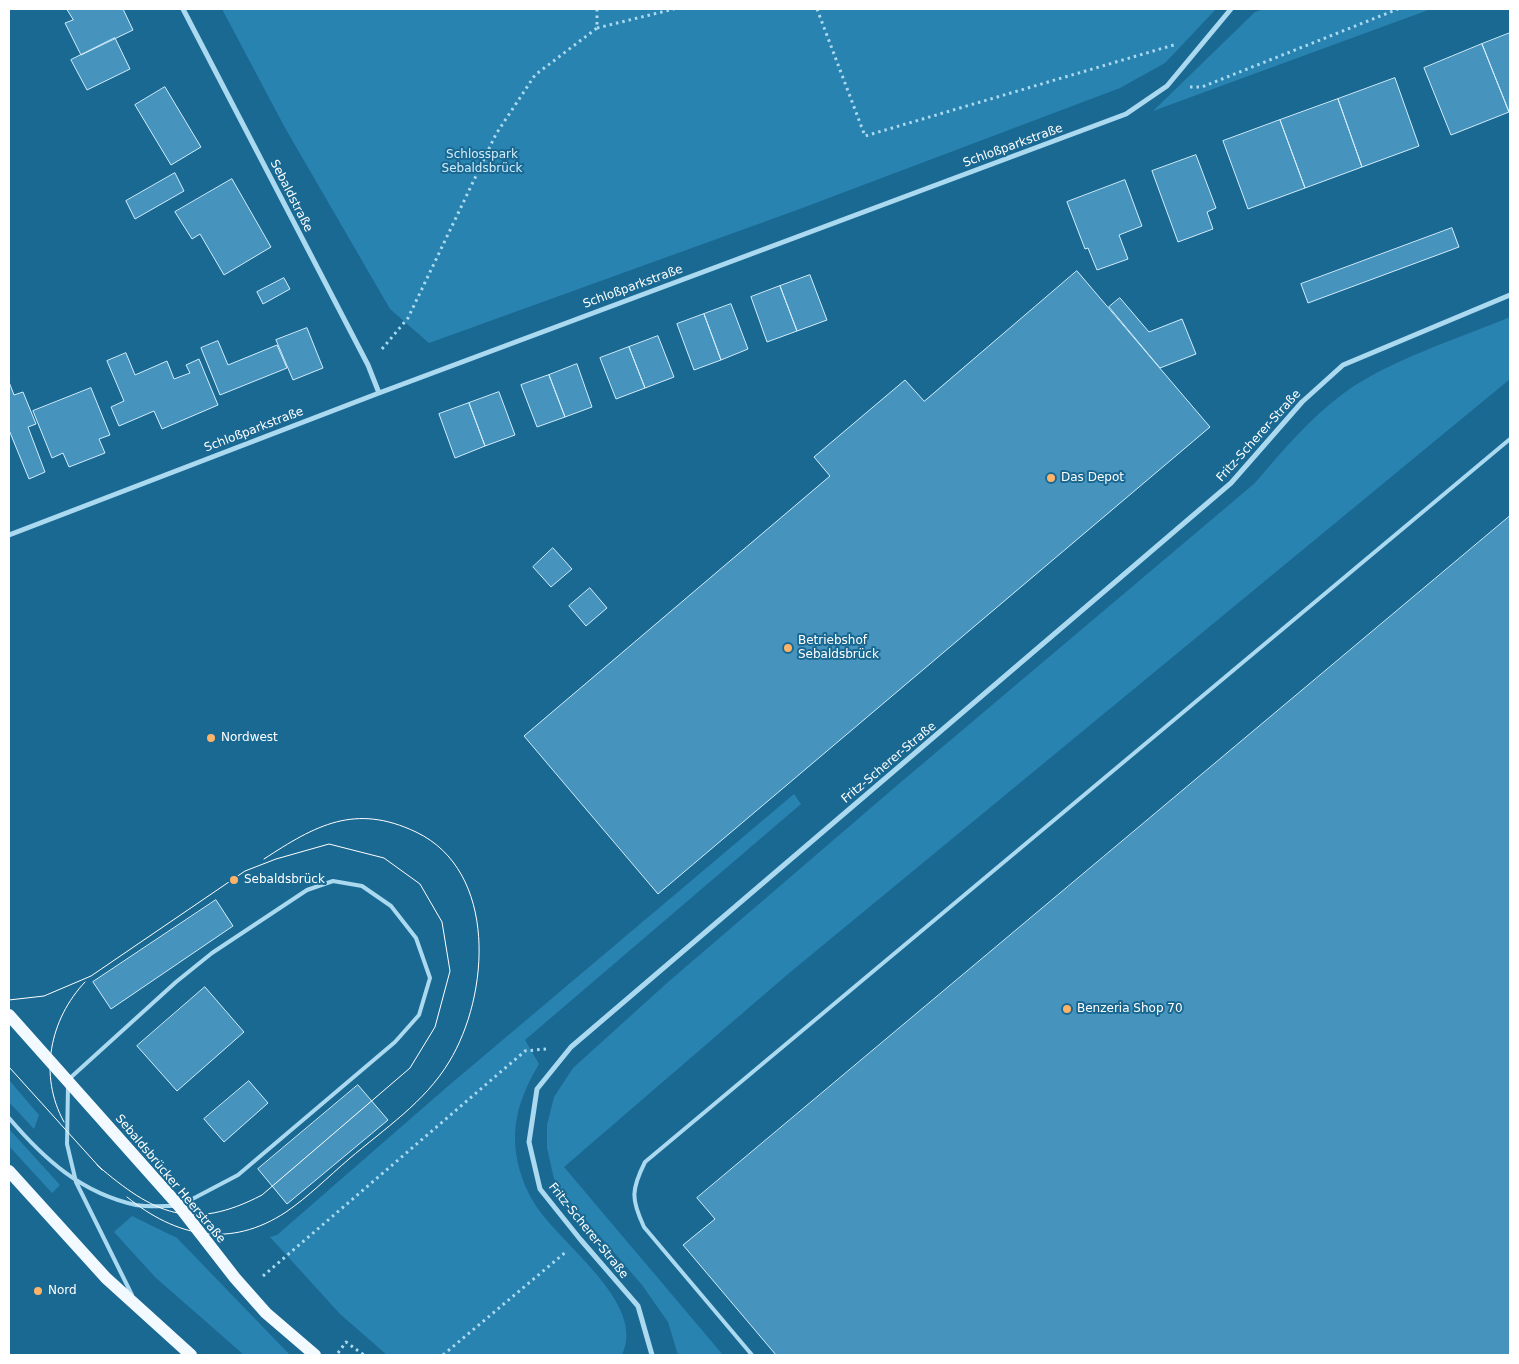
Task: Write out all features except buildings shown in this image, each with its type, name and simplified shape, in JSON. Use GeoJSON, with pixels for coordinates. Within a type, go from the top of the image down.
{"type":"FeatureCollection","features":[{"type":"Feature","properties":{"kind":"main road","name":"Sebaldsbrücker Heerstraße"},"geometry":{"type":"LineString","coordinates":[[9,1015],[179,1206],[266,1313],[315,1355]]}},
{"type":"Feature","properties":{"kind":"main road"},"geometry":{"type":"LineString","coordinates":[[9,1171],[106,1278],[191,1355]]}},
{"type":"Feature","properties":{"kind":"street","name":"Sebaldstraße"},"geometry":{"type":"LineString","coordinates":[[183,9],[368,365],[378,393]]}},
{"type":"Feature","properties":{"kind":"street","name":"Schloßparkstraße"},"geometry":{"type":"LineString","coordinates":[[9,535],[378,393],[1126,114],[1167,86],[1231,9]]}},
{"type":"Feature","properties":{"kind":"street","name":"Fritz-Scherer-Straße"},"geometry":{"type":"LineString","coordinates":[[652,1355],[638,1306],[540,1189],[530,1142],[537,1089],[571,1047],[1231,483],[1302,402],[1343,365],[1510,295]]}},
{"type":"Feature","properties":{"kind":"lane"},"geometry":{"type":"LineString","coordinates":[[752,1355],[644,1227],[634,1205],[634,1183],[645,1162],[1510,439]]}},
{"type":"Feature","properties":{"kind":"lane"},"geometry":{"type":"LineString","coordinates":[[9,1118],[59,1170],[76,1182],[137,1205],[179,1206],[238,1175],[395,1042],[420,1015],[430,978],[416,938],[391,906],[362,886],[333,881],[307,890],[205,959],[68,1080],[67,1144],[76,1182],[138,1307]]}},
{"type":"Feature","properties":{"kind":"path"},"geometry":{"type":"LineString","coordinates":[[597,9],[597,28]]}},
{"type":"Feature","properties":{"kind":"path"},"geometry":{"type":"LineString","coordinates":[[368,365],[408,318],[496,134],[535,75],[597,28],[674,9]]}},
{"type":"Feature","properties":{"kind":"path"},"geometry":{"type":"LineString","coordinates":[[817,9],[865,136],[1180,43]]}},
{"type":"Feature","properties":{"kind":"path"},"geometry":{"type":"LineString","coordinates":[[1167,86],[1202,87],[1398,9]]}},
{"type":"Feature","properties":{"kind":"path"},"geometry":{"type":"LineString","coordinates":[[247,1291],[289,1252],[525,1051],[571,1047]]}},
{"type":"Feature","properties":{"kind":"path"},"geometry":{"type":"LineString","coordinates":[[443,1355],[580,1239]]}},
{"type":"Feature","properties":{"kind":"path"},"geometry":{"type":"LineString","coordinates":[[336,1355],[346,1342],[364,1355]]}},
{"type":"Feature","properties":{"kind":"green space","name":"Schlosspark Sebaldsbrück"},"geometry":{"type":"Polygon","coordinates":[[[222,9],[1216,9],[1165,63],[1120,88],[797,210],[429,343],[390,309],[284,126],[222,9]]]}},
{"type":"Feature","properties":{"kind":"green space"},"geometry":{"type":"Polygon","coordinates":[[[1264,9],[1431,9],[1153,111],[1255,12],[1264,9]]]}},
{"type":"Feature","properties":{"kind":"green space"},"geometry":{"type":"Polygon","coordinates":[[[1510,317],[1510,379],[788,974],[564,1167],[723,1355],[678,1355],[668,1322],[642,1285],[568,1199],[554,1179],[547,1148],[547,1125],[554,1097],[573,1068],[667,983],[901,782],[1255,483],[1297,435],[1331,403],[1361,381],[1402,360],[1510,317]]]}},
{"type":"Feature","properties":{"kind":"green space"},"geometry":{"type":"Polygon","coordinates":[[[794,794],[801,804],[525,1040],[539,1064],[526,1089],[517,1116],[515,1143],[522,1178],[529,1194],[544,1217],[596,1274],[611,1294],[622,1314],[627,1335],[622,1355],[387,1355],[340,1314],[270,1237],[277,1235],[447,1087],[794,794]]]}},
{"type":"Feature","properties":{"kind":"green space"},"geometry":{"type":"Polygon","coordinates":[[[9,1080],[39,1115],[34,1129],[9,1102],[9,1080]]]}},
{"type":"Feature","properties":{"kind":"green space"},"geometry":{"type":"Polygon","coordinates":[[[9,1129],[60,1185],[52,1193],[9,1146],[9,1129]]]}},
{"type":"Feature","properties":{"kind":"green space"},"geometry":{"type":"Polygon","coordinates":[[[132,1216],[177,1238],[290,1355],[244,1355],[155,1277],[114,1232],[132,1216]]]}},
{"type":"Feature","properties":{"kind":"tram line"},"geometry":{"type":"LineString","coordinates":[[127,1197],[146,1211],[165,1221],[184,1229],[204,1233],[224,1234],[244,1231],[265,1224],[302,1200],[416,1102],[428,1090],[449,1062],[463,1034],[473,1003],[478,970],[479,936],[473,904],[462,875],[443,850],[416,832],[394,823],[374,819],[355,819],[319,828],[301,836],[264,859]]}},
{"type":"Feature","properties":{"kind":"tram line"},"geometry":{"type":"LineString","coordinates":[[9,1000],[44,996],[91,976],[245,871],[276,859],[329,844],[384,858],[420,884],[442,922],[450,971],[435,1027],[410,1068],[262,1195],[237,1206],[214,1213],[194,1215],[174,1212],[156,1206],[137,1196],[97,1165]]}},
{"type":"Feature","properties":{"kind":"tram line"},"geometry":{"type":"LineString","coordinates":[[64,1122],[51,1086],[52,1048],[56,1030],[63,1013],[85,982]]}},
{"type":"Feature","properties":{"kind":"tram line"},"geometry":{"type":"LineString","coordinates":[[9,1067],[102,1170]]}},
{"type":"Feature","properties":{"kind":"place","name":"Das Depot"},"geometry":{"type":"Point","coordinates":[1051,478]}},
{"type":"Feature","properties":{"kind":"place","name":"Betriebshof Sebaldsbrück"},"geometry":{"type":"Point","coordinates":[788,648]}},
{"type":"Feature","properties":{"kind":"place","name":"Nordwest"},"geometry":{"type":"Point","coordinates":[211,738]}},
{"type":"Feature","properties":{"kind":"place","name":"Sebaldsbrück"},"geometry":{"type":"Point","coordinates":[234,880]}},
{"type":"Feature","properties":{"kind":"place","name":"Benzeria Shop 70"},"geometry":{"type":"Point","coordinates":[1067,1009]}},
{"type":"Feature","properties":{"kind":"place","name":"Nord"},"geometry":{"type":"Point","coordinates":[38,1291]}}]}
